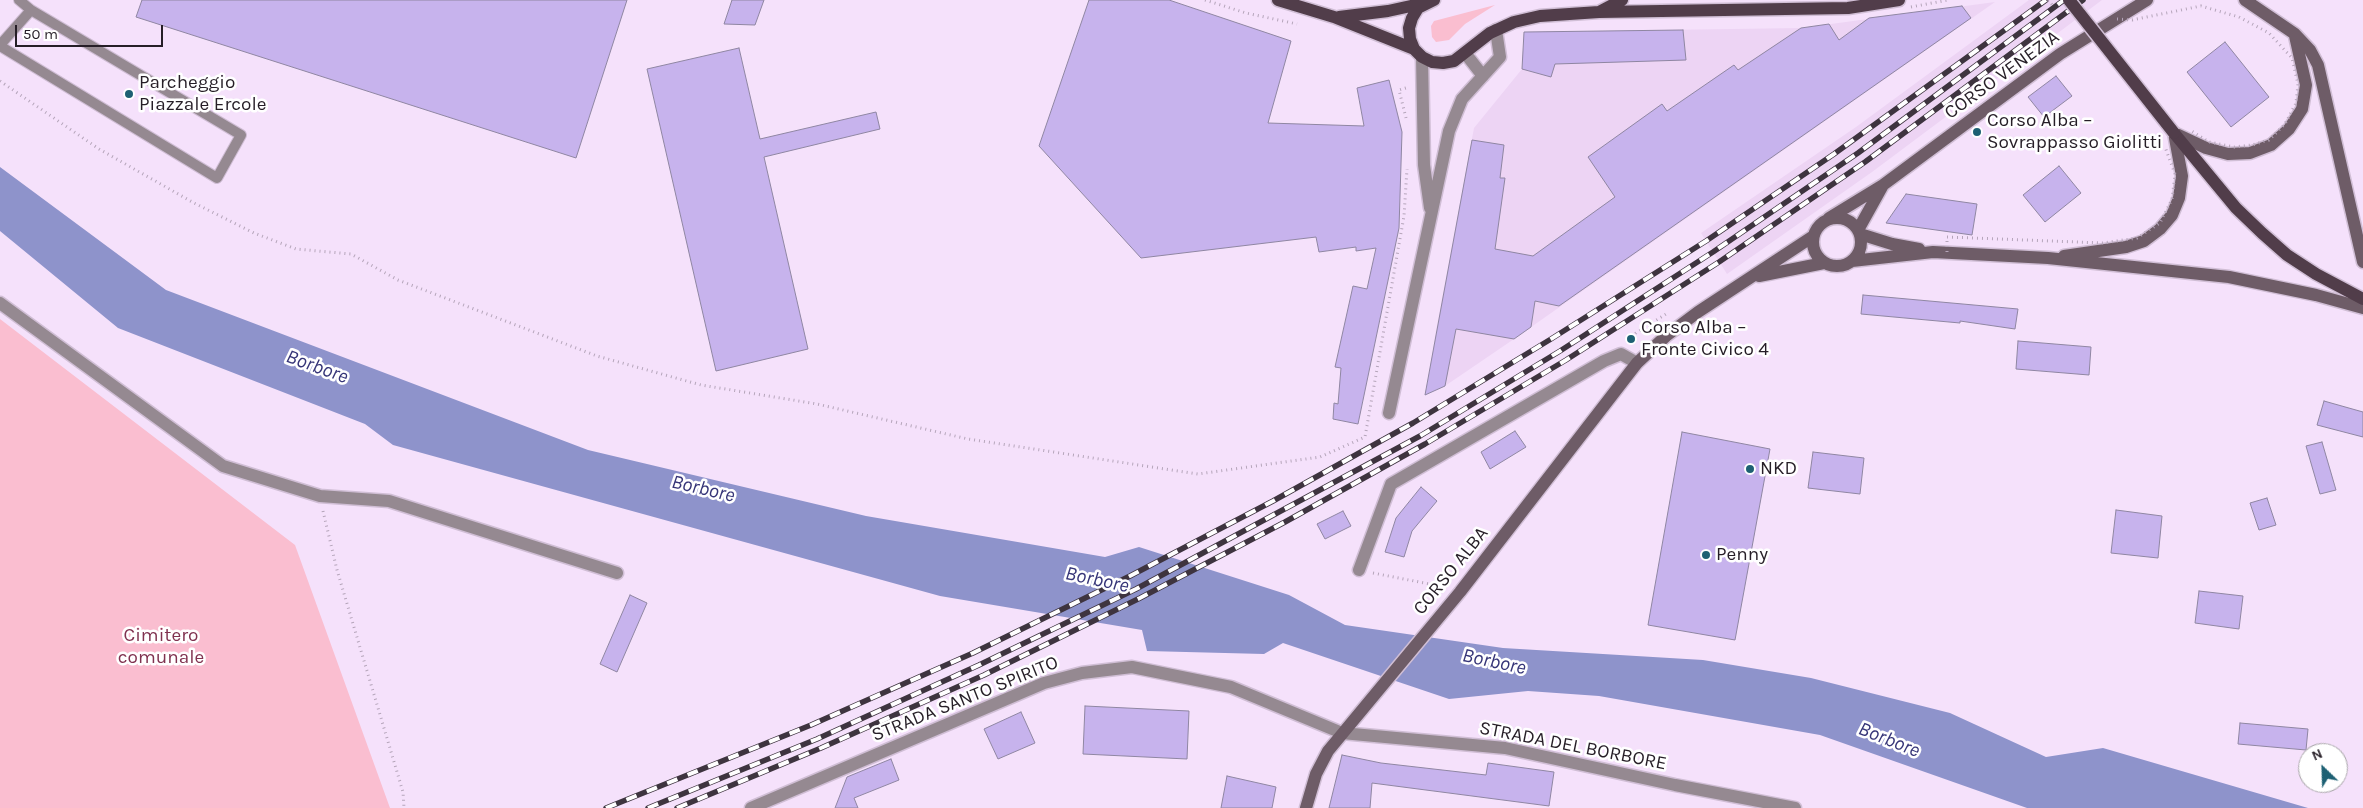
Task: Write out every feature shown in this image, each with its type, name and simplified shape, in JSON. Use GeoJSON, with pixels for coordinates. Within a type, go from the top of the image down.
{"type":"FeatureCollection","features":[{"type":"Feature","properties":{"kind":"main road"},"geometry":{"type":"LineString","coordinates":[[1278,0],[1334,17],[1418,53],[1432,62],[1443,63],[1454,61],[1496,30],[1514,22],[1540,16],[1700,6],[1848,8],[1899,0]]}},
{"type":"Feature","properties":{"kind":"main road"},"geometry":{"type":"LineString","coordinates":[[1599,12],[1622,0]]}},
{"type":"Feature","properties":{"kind":"main road"},"geometry":{"type":"LineString","coordinates":[[2069,0],[2236,208],[2287,255],[2316,274],[2363,299]]}},
{"type":"Feature","properties":{"kind":"main road"},"geometry":{"type":"LineString","coordinates":[[1334,17],[1388,11],[1431,1]]}},
{"type":"Feature","properties":{"kind":"main road"},"geometry":{"type":"LineString","coordinates":[[1418,53],[1410,39],[1409,28],[1418,8],[1431,1]]}},
{"type":"Feature","properties":{"kind":"street","name":"CORSO VENEZIA"},"geometry":{"type":"LineString","coordinates":[[1828,219],[1884,185],[2060,54],[2147,0]]}},
{"type":"Feature","properties":{"kind":"street"},"geometry":{"type":"LineString","coordinates":[[2245,0],[2295,34],[2310,50],[2318,65],[2363,262]]}},
{"type":"Feature","properties":{"kind":"street"},"geometry":{"type":"LineString","coordinates":[[1389,413],[1454,115],[1462,99],[1500,57],[1496,30]]}},
{"type":"Feature","properties":{"kind":"street"},"geometry":{"type":"LineString","coordinates":[[2174,133],[2206,148],[2228,154],[2250,152],[2271,144],[2290,129],[2302,109],[2306,85],[2295,34]]}},
{"type":"Feature","properties":{"kind":"street"},"geometry":{"type":"LineString","coordinates":[[1418,53],[1422,84],[1424,165],[1432,217]]}},
{"type":"Feature","properties":{"kind":"street"},"geometry":{"type":"LineString","coordinates":[[1465,53],[1483,76]]}},
{"type":"Feature","properties":{"kind":"street"},"geometry":{"type":"LineString","coordinates":[[2048,258],[2126,247],[2144,241],[2160,228],[2172,215],[2179,198],[2182,176],[2174,133]]}},
{"type":"Feature","properties":{"kind":"street","name":"CORSO VENEZIA"},"geometry":{"type":"LineString","coordinates":[[1859,232],[1884,185]]}},
{"type":"Feature","properties":{"kind":"street"},"geometry":{"type":"LineString","coordinates":[[1934,252],[1892,244],[1859,232],[1848,220],[1835,218],[1828,219],[1815,230],[1812,237],[1814,252],[1824,263],[1839,267],[1852,261],[1934,252],[2048,258],[2229,277],[2363,308]]}},
{"type":"Feature","properties":{"kind":"street"},"geometry":{"type":"LineString","coordinates":[[1852,261],[1860,249],[1859,232]]}},
{"type":"Feature","properties":{"kind":"street","name":"CORSO ALBA"},"geometry":{"type":"LineString","coordinates":[[1306,808],[1319,765],[1342,733],[1362,710],[1454,590],[1638,363],[1679,327],[1812,237]]}},
{"type":"Feature","properties":{"kind":"street","name":"CORSO ALBA"},"geometry":{"type":"LineString","coordinates":[[1751,278],[1824,263]]}},
{"type":"Feature","properties":{"kind":"street"},"geometry":{"type":"LineString","coordinates":[[0,303],[223,466],[320,496],[388,501],[617,574]]}},
{"type":"Feature","properties":{"kind":"street"},"geometry":{"type":"LineString","coordinates":[[1358,570],[1391,484],[1604,361],[1621,354],[1638,363]]}},
{"type":"Feature","properties":{"kind":"street","name":"STRADA SANTO SPIRITO"},"geometry":{"type":"LineString","coordinates":[[752,808],[1044,683],[1082,673],[1132,667],[1231,687],[1342,733]]}},
{"type":"Feature","properties":{"kind":"street","name":"STRADA DEL BORBORE"},"geometry":{"type":"LineString","coordinates":[[1342,733],[1505,748],[1675,785],[1795,808]]}},
{"type":"Feature","properties":{"kind":"lane"},"geometry":{"type":"LineString","coordinates":[[19,0],[31,10],[241,136],[217,178],[0,46],[31,10]]}},
{"type":"Feature","properties":{"kind":"path"},"geometry":{"type":"LineString","coordinates":[[1205,0],[1246,13],[1303,26]]}},
{"type":"Feature","properties":{"kind":"path"},"geometry":{"type":"LineString","coordinates":[[2048,0],[2060,15]]}},
{"type":"Feature","properties":{"kind":"path"},"geometry":{"type":"LineString","coordinates":[[2117,19],[2132,20],[2201,6],[2239,17],[2269,33],[2292,58],[2298,84],[2296,102],[2286,124],[2269,140],[2252,145],[2234,147],[2209,142],[2187,128]]}},
{"type":"Feature","properties":{"kind":"path"},"geometry":{"type":"LineString","coordinates":[[0,81],[99,149],[194,203],[254,233],[296,249],[351,254],[398,280],[597,356],[701,385],[817,404],[968,439],[1198,474],[1320,457],[1365,437],[1404,216],[1407,164]]}},
{"type":"Feature","properties":{"kind":"path"},"geometry":{"type":"LineString","coordinates":[[1406,124],[1399,90],[1422,84]]}},
{"type":"Feature","properties":{"kind":"path"},"geometry":{"type":"LineString","coordinates":[[1947,252],[1947,237],[2103,243],[2137,238],[2160,222],[2172,199],[2175,174],[2167,150],[2161,142]]}},
{"type":"Feature","properties":{"kind":"path"},"geometry":{"type":"LineString","coordinates":[[320,496],[337,570],[403,792],[404,808]]}},
{"type":"Feature","properties":{"kind":"path"},"geometry":{"type":"LineString","coordinates":[[1358,570],[1454,590]]}},
{"type":"Feature","properties":{"kind":"shaded area"},"geometry":{"type":"Polygon","coordinates":[[[2029,0],[2102,0],[1872,172],[1727,274],[1701,233],[1856,127],[2029,0]]]}},
{"type":"Feature","properties":{"kind":"shaded area"},"geometry":{"type":"Polygon","coordinates":[[[1995,2],[1514,339],[1445,386],[1427,392],[1435,336],[1474,128],[1522,69],[1524,32],[1801,28],[1995,2]]]}},
{"type":"Feature","properties":{"kind":"green space"},"geometry":{"type":"Polygon","coordinates":[[[1495,5],[1465,24],[1449,40],[1436,42],[1432,37],[1431,26],[1434,21],[1495,5]]]}},
{"type":"Feature","properties":{"kind":"green space","name":"Cimitero comunale"},"geometry":{"type":"Polygon","coordinates":[[[0,319],[295,545],[390,808],[0,808],[0,319]]]}},
{"type":"Feature","properties":{"kind":"water","name":"Borbore"},"geometry":{"type":"Polygon","coordinates":[[[0,167],[166,290],[588,450],[866,516],[1105,557],[1139,547],[1289,595],[1345,625],[1503,648],[1703,660],[1811,678],[1950,713],[2046,757],[2103,748],[2308,808],[2027,808],[1820,735],[1599,696],[1528,691],[1449,699],[1283,643],[1264,654],[1147,651],[1142,630],[940,596],[393,445],[365,424],[118,328],[0,231],[0,167]]]}},
{"type":"Feature","properties":{"kind":"building"},"geometry":{"type":"Polygon","coordinates":[[[142,0],[627,0],[576,158],[136,17],[142,0]]]}},
{"type":"Feature","properties":{"kind":"building"},"geometry":{"type":"Polygon","coordinates":[[[732,0],[764,0],[755,25],[724,24],[732,0]]]}},
{"type":"Feature","properties":{"kind":"building"},"geometry":{"type":"Polygon","coordinates":[[[1089,0],[1169,0],[1291,41],[1268,123],[1364,126],[1357,88],[1389,80],[1402,132],[1399,228],[1358,424],[1333,419],[1334,403],[1338,404],[1341,368],[1335,367],[1353,286],[1367,289],[1376,248],[1356,251],[1356,247],[1319,252],[1316,237],[1141,258],[1039,146],[1089,0]]]}},
{"type":"Feature","properties":{"kind":"building"},"geometry":{"type":"Polygon","coordinates":[[[1962,6],[1971,18],[1559,306],[1535,301],[1531,327],[1514,339],[1456,329],[1445,386],[1425,395],[1472,140],[1504,145],[1500,178],[1505,178],[1495,249],[1533,256],[1615,197],[1588,157],[1662,104],[1667,111],[1734,65],[1738,70],[1801,28],[1829,24],[1839,40],[1869,18],[1962,6]]]}},
{"type":"Feature","properties":{"kind":"building"},"geometry":{"type":"Polygon","coordinates":[[[1683,30],[1686,60],[1555,64],[1551,77],[1522,69],[1524,32],[1683,30]]]}},
{"type":"Feature","properties":{"kind":"building"},"geometry":{"type":"Polygon","coordinates":[[[2225,42],[2269,97],[2231,127],[2187,72],[2225,42]]]}},
{"type":"Feature","properties":{"kind":"building"},"geometry":{"type":"Polygon","coordinates":[[[739,48],[760,139],[876,112],[880,129],[764,157],[808,349],[716,371],[647,69],[739,48]]]}},
{"type":"Feature","properties":{"kind":"building"},"geometry":{"type":"Polygon","coordinates":[[[2056,76],[2072,96],[2044,117],[2028,97],[2056,76]]]}},
{"type":"Feature","properties":{"kind":"building"},"geometry":{"type":"Polygon","coordinates":[[[2059,166],[2081,193],[2045,222],[2023,195],[2059,166]]]}},
{"type":"Feature","properties":{"kind":"building"},"geometry":{"type":"Polygon","coordinates":[[[1906,194],[1977,204],[1972,235],[1886,223],[1906,194]]]}},
{"type":"Feature","properties":{"kind":"building"},"geometry":{"type":"Polygon","coordinates":[[[1863,295],[2018,309],[2015,329],[1960,321],[1960,323],[1861,314],[1863,295]]]}},
{"type":"Feature","properties":{"kind":"building"},"geometry":{"type":"Polygon","coordinates":[[[2018,341],[2091,347],[2089,375],[2016,369],[2018,341]]]}},
{"type":"Feature","properties":{"kind":"building"},"geometry":{"type":"Polygon","coordinates":[[[2324,401],[2363,412],[2363,437],[2317,425],[2324,401]]]}},
{"type":"Feature","properties":{"kind":"building"},"geometry":{"type":"Polygon","coordinates":[[[1515,431],[1526,447],[1490,469],[1481,452],[1515,431]]]}},
{"type":"Feature","properties":{"kind":"building","name":"Penny"},"geometry":{"type":"Polygon","coordinates":[[[1682,432],[1770,449],[1735,640],[1648,625],[1682,432]]]}},
{"type":"Feature","properties":{"kind":"building"},"geometry":{"type":"Polygon","coordinates":[[[2322,442],[2336,490],[2320,494],[2306,446],[2322,442]]]}},
{"type":"Feature","properties":{"kind":"building"},"geometry":{"type":"Polygon","coordinates":[[[1813,452],[1864,458],[1860,494],[1808,488],[1813,452]]]}},
{"type":"Feature","properties":{"kind":"building"},"geometry":{"type":"Polygon","coordinates":[[[1421,487],[1437,501],[1412,531],[1404,557],[1385,552],[1396,518],[1421,487]]]}},
{"type":"Feature","properties":{"kind":"building"},"geometry":{"type":"Polygon","coordinates":[[[2267,498],[2276,525],[2259,530],[2250,503],[2267,498]]]}},
{"type":"Feature","properties":{"kind":"building"},"geometry":{"type":"Polygon","coordinates":[[[2116,510],[2162,516],[2158,558],[2111,553],[2116,510]]]}},
{"type":"Feature","properties":{"kind":"building"},"geometry":{"type":"Polygon","coordinates":[[[1343,511],[1351,526],[1325,539],[1317,524],[1343,511]]]}},
{"type":"Feature","properties":{"kind":"building"},"geometry":{"type":"Polygon","coordinates":[[[2199,591],[2243,596],[2239,629],[2195,623],[2199,591]]]}},
{"type":"Feature","properties":{"kind":"building"},"geometry":{"type":"Polygon","coordinates":[[[630,595],[647,603],[617,672],[600,664],[630,595]]]}},
{"type":"Feature","properties":{"kind":"building"},"geometry":{"type":"Polygon","coordinates":[[[1085,706],[1189,711],[1187,759],[1083,754],[1085,706]]]}},
{"type":"Feature","properties":{"kind":"building"},"geometry":{"type":"Polygon","coordinates":[[[1021,712],[1035,743],[998,759],[984,729],[1021,712]]]}},
{"type":"Feature","properties":{"kind":"building"},"geometry":{"type":"Polygon","coordinates":[[[2240,723],[2308,729],[2307,743],[2298,743],[2298,749],[2238,744],[2240,723]]]}},
{"type":"Feature","properties":{"kind":"building"},"geometry":{"type":"Polygon","coordinates":[[[1342,755],[1381,763],[1486,775],[1488,763],[1554,772],[1549,806],[1372,783],[1370,808],[1329,808],[1342,755]]]}},
{"type":"Feature","properties":{"kind":"building"},"geometry":{"type":"Polygon","coordinates":[[[891,759],[899,780],[854,798],[858,808],[835,808],[847,777],[891,759]]]}},
{"type":"Feature","properties":{"kind":"building"},"geometry":{"type":"Polygon","coordinates":[[[1227,776],[1276,787],[1272,808],[1221,808],[1227,776]]]}},
{"type":"Feature","properties":{"kind":"railway"},"geometry":{"type":"LineString","coordinates":[[606,808],[811,725],[973,653],[1130,576],[1273,501],[1413,423],[1706,241],[1834,154],[2046,0]]}},
{"type":"Feature","properties":{"kind":"railway"},"geometry":{"type":"LineString","coordinates":[[648,808],[817,739],[979,665],[1136,589],[1420,436],[1560,351],[1713,252],[1858,153],[2064,0]]}},
{"type":"Feature","properties":{"kind":"railway"},"geometry":{"type":"LineString","coordinates":[[677,808],[821,748],[984,675],[1140,598],[1285,522],[1425,444],[1566,360],[1719,262],[1865,162],[2083,0]]}},
{"type":"Feature","properties":{"kind":"place","name":"Parcheggio Piazzale Ercole"},"geometry":{"type":"Point","coordinates":[129,94]}},
{"type":"Feature","properties":{"kind":"place","name":"Corso Alba – Sovrappasso Giolitti"},"geometry":{"type":"Point","coordinates":[1977,132]}},
{"type":"Feature","properties":{"kind":"place","name":"Corso Alba – Fronte Civico 4"},"geometry":{"type":"Point","coordinates":[1631,339]}},
{"type":"Feature","properties":{"kind":"place","name":"NKD"},"geometry":{"type":"Point","coordinates":[1750,469]}},
{"type":"Feature","properties":{"kind":"place","name":"Penny"},"geometry":{"type":"Point","coordinates":[1706,555]}}]}
